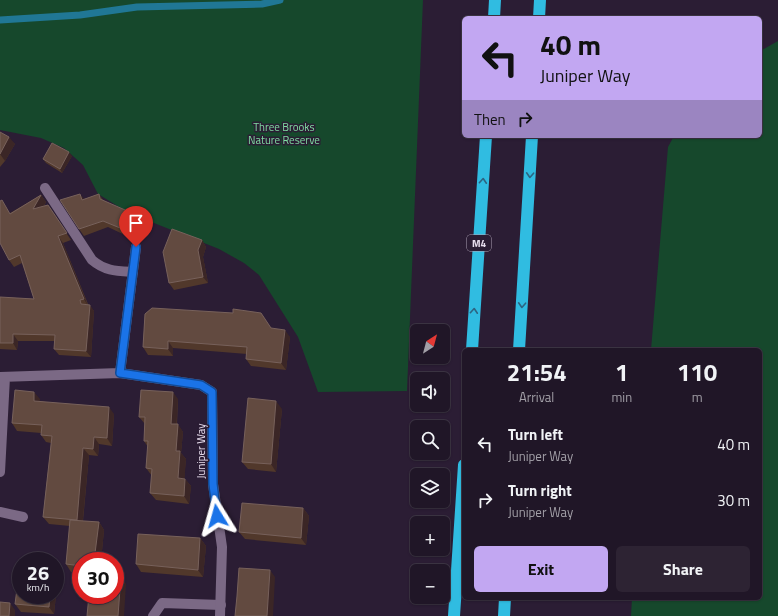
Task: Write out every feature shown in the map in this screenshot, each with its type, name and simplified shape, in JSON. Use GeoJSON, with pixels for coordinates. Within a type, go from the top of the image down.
{"type":"FeatureCollection","features":[{"type":"Feature","properties":{"kind":"highway"},"geometry":{"type":"LineString","coordinates":[[494,16],[495,0]]}},
{"type":"Feature","properties":{"kind":"highway"},"geometry":{"type":"LineString","coordinates":[[539,16],[540,0]]}},
{"type":"Feature","properties":{"kind":"highway","name":"M4"},"geometry":{"type":"LineString","coordinates":[[472,348],[486,138]]}},
{"type":"Feature","properties":{"kind":"highway"},"geometry":{"type":"LineString","coordinates":[[519,348],[532,138]]}},
{"type":"Feature","properties":{"kind":"highway"},"geometry":{"type":"LineString","coordinates":[[454,616],[462,495]]}},
{"type":"Feature","properties":{"kind":"highway"},"geometry":{"type":"LineString","coordinates":[[504,616],[505,600]]}},
{"type":"Feature","properties":{"kind":"street"},"geometry":{"type":"LineString","coordinates":[[45,188],[92,260],[101,268],[117,272],[133,272]]}},
{"type":"Feature","properties":{"kind":"street"},"geometry":{"type":"LineString","coordinates":[[120,373],[136,247]]}},
{"type":"Feature","properties":{"kind":"street","name":"Juniper Way"},"geometry":{"type":"LineString","coordinates":[[0,472],[2,377],[120,373],[201,385],[212,392],[213,484],[222,547],[220,616]]}},
{"type":"Feature","properties":{"kind":"street"},"geometry":{"type":"LineString","coordinates":[[0,512],[23,517]]}},
{"type":"Feature","properties":{"kind":"street"},"geometry":{"type":"LineString","coordinates":[[153,616],[162,603],[221,605]]}},
{"type":"Feature","properties":{"kind":"green space","name":"Three Brooks Nature Reserve"},"geometry":{"type":"Polygon","coordinates":[[[0,0],[423,0],[407,391],[318,392],[298,337],[259,275],[244,263],[219,249],[129,213],[98,194],[83,165],[64,148],[41,138],[0,130],[0,0]]]}},
{"type":"Feature","properties":{"kind":"green space"},"geometry":{"type":"Polygon","coordinates":[[[778,41],[778,616],[631,616],[632,600],[762,600],[762,348],[651,348],[668,147],[673,138],[762,138],[762,50],[778,41]]]}},
{"type":"Feature","properties":{"kind":"building"},"geometry":{"type":"Polygon","coordinates":[[[0,132],[9,137],[0,154],[0,132]]]}},
{"type":"Feature","properties":{"kind":"building"},"geometry":{"type":"Polygon","coordinates":[[[52,143],[69,152],[60,169],[43,159],[52,143]]]}},
{"type":"Feature","properties":{"kind":"building"},"geometry":{"type":"Polygon","coordinates":[[[80,194],[82,200],[99,194],[100,199],[132,213],[125,230],[103,221],[79,229],[60,200],[80,194]]]}},
{"type":"Feature","properties":{"kind":"building"},"geometry":{"type":"Polygon","coordinates":[[[41,195],[33,209],[48,205],[67,233],[58,236],[84,299],[80,300],[81,304],[90,305],[86,351],[54,349],[55,335],[13,334],[13,343],[0,343],[0,297],[34,299],[20,255],[9,260],[0,243],[0,201],[2,200],[10,214],[41,195]]]}},
{"type":"Feature","properties":{"kind":"building"},"geometry":{"type":"Polygon","coordinates":[[[172,229],[202,240],[198,250],[203,277],[169,283],[163,252],[172,229]]]}},
{"type":"Feature","properties":{"kind":"building"},"geometry":{"type":"Polygon","coordinates":[[[152,308],[233,313],[233,309],[261,313],[271,328],[285,330],[281,363],[246,359],[247,347],[168,341],[168,349],[143,347],[145,314],[152,308]]]}},
{"type":"Feature","properties":{"kind":"building"},"geometry":{"type":"Polygon","coordinates":[[[15,390],[34,392],[34,401],[109,407],[107,438],[94,437],[93,449],[83,448],[77,520],[43,517],[52,436],[41,435],[42,425],[12,423],[15,390]]]}},
{"type":"Feature","properties":{"kind":"building"},"geometry":{"type":"Polygon","coordinates":[[[141,390],[173,392],[171,424],[178,424],[176,451],[180,451],[178,478],[185,479],[184,496],[150,493],[152,469],[146,468],[148,441],[144,441],[145,417],[139,417],[141,390]]]}},
{"type":"Feature","properties":{"kind":"building"},"geometry":{"type":"Polygon","coordinates":[[[248,398],[276,401],[271,464],[242,462],[248,398]]]}},
{"type":"Feature","properties":{"kind":"building"},"geometry":{"type":"Polygon","coordinates":[[[242,503],[303,508],[301,538],[239,532],[242,503]]]}},
{"type":"Feature","properties":{"kind":"building"},"geometry":{"type":"Polygon","coordinates":[[[70,520],[99,522],[95,552],[72,552],[72,565],[66,564],[70,520]]]}},
{"type":"Feature","properties":{"kind":"building"},"geometry":{"type":"Polygon","coordinates":[[[138,534],[200,538],[198,570],[136,564],[138,534]]]}},
{"type":"Feature","properties":{"kind":"building"},"geometry":{"type":"Polygon","coordinates":[[[239,568],[270,570],[267,616],[235,616],[239,568]]]}},
{"type":"Feature","properties":{"kind":"building"},"geometry":{"type":"Polygon","coordinates":[[[0,602],[10,603],[9,616],[0,616],[0,602]]]}},
{"type":"Feature","properties":{"kind":"building"},"geometry":{"type":"Polygon","coordinates":[[[15,604],[49,604],[49,607],[15,604]]]}},
{"type":"Feature","properties":{"kind":"building"},"geometry":{"type":"Polygon","coordinates":[[[88,604],[119,604],[118,616],[87,616],[88,604]]]}},
{"type":"Feature","properties":{"kind":"waterway"},"geometry":{"type":"LineString","coordinates":[[0,20],[80,15],[137,7],[262,4],[280,0]]}},
{"type":"Feature","properties":{"kind":"route"},"geometry":{"type":"LineString","coordinates":[[136,247],[120,373],[201,385],[212,392],[213,484],[217,516]]}}]}
